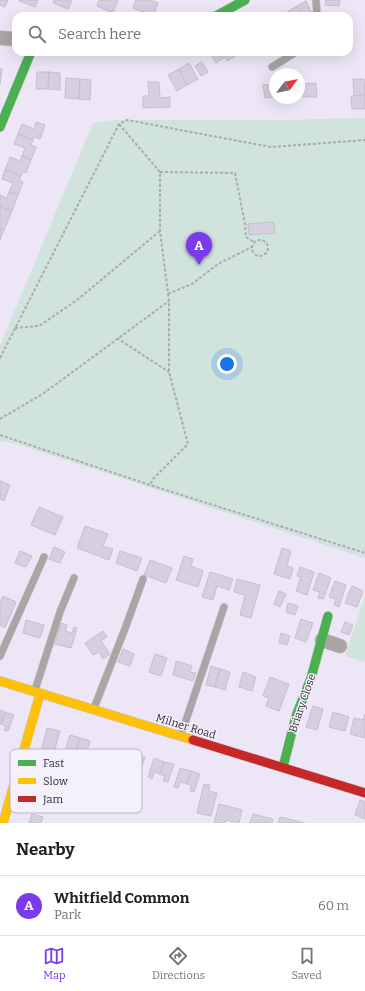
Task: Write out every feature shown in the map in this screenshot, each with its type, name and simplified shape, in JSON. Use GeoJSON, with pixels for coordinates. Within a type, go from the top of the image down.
{"type":"FeatureCollection","features":[{"type":"Feature","properties":{"kind":"street"},"geometry":{"type":"LineString","coordinates":[[223,12],[245,0]]}},
{"type":"Feature","properties":{"kind":"street"},"geometry":{"type":"LineString","coordinates":[[0,38],[12,39]]}},
{"type":"Feature","properties":{"kind":"street"},"geometry":{"type":"LineString","coordinates":[[1,122],[29,56]]}},
{"type":"Feature","properties":{"kind":"street","name":"Briary Close"},"geometry":{"type":"LineString","coordinates":[[282,767],[296,716],[311,678],[328,616]]}},
{"type":"Feature","properties":{"kind":"street"},"geometry":{"type":"LineString","coordinates":[[322,640],[340,646]]}},
{"type":"Feature","properties":{"kind":"street","name":"Milner Road"},"geometry":{"type":"LineString","coordinates":[[0,681],[365,793]]}},
{"type":"Feature","properties":{"kind":"street"},"geometry":{"type":"LineString","coordinates":[[22,749],[37,693]]}},
{"type":"Feature","properties":{"kind":"street"},"geometry":{"type":"LineString","coordinates":[[3,823],[10,796]]}},
{"type":"Feature","properties":{"kind":"lane"},"geometry":{"type":"LineString","coordinates":[[316,0],[317,12]]}},
{"type":"Feature","properties":{"kind":"lane"},"geometry":{"type":"LineString","coordinates":[[272,67],[290,56]]}},
{"type":"Feature","properties":{"kind":"lane"},"geometry":{"type":"LineString","coordinates":[[0,656],[44,556]]}},
{"type":"Feature","properties":{"kind":"lane"},"geometry":{"type":"LineString","coordinates":[[37,693],[55,626],[74,578]]}},
{"type":"Feature","properties":{"kind":"lane"},"geometry":{"type":"LineString","coordinates":[[93,710],[143,579]]}},
{"type":"Feature","properties":{"kind":"lane"},"geometry":{"type":"LineString","coordinates":[[180,737],[224,607]]}},
{"type":"Feature","properties":{"kind":"path"},"geometry":{"type":"LineString","coordinates":[[0,358],[119,124],[127,120],[270,147],[365,140]]}},
{"type":"Feature","properties":{"kind":"path"},"geometry":{"type":"LineString","coordinates":[[119,124],[160,172],[160,231],[169,301],[169,372],[188,444],[153,479],[150,485]]}},
{"type":"Feature","properties":{"kind":"path"},"geometry":{"type":"LineString","coordinates":[[160,172],[235,173],[245,224],[246,237],[254,242]]}},
{"type":"Feature","properties":{"kind":"path"},"geometry":{"type":"LineString","coordinates":[[16,328],[39,326],[77,300],[160,231]]}},
{"type":"Feature","properties":{"kind":"path"},"geometry":{"type":"LineString","coordinates":[[259,240],[264,241],[268,245],[268,251],[265,255],[260,257],[253,252],[252,247],[254,242],[259,240]]}},
{"type":"Feature","properties":{"kind":"path"},"geometry":{"type":"LineString","coordinates":[[168,294],[192,284],[218,264],[252,247]]}},
{"type":"Feature","properties":{"kind":"path"},"geometry":{"type":"LineString","coordinates":[[0,419],[44,393],[169,301]]}},
{"type":"Feature","properties":{"kind":"path"},"geometry":{"type":"LineString","coordinates":[[117,338],[169,372]]}},
{"type":"Feature","properties":{"kind":"path"},"geometry":{"type":"LineString","coordinates":[[0,435],[150,485],[365,553]]}},
{"type":"Feature","properties":{"kind":"shaded area"},"geometry":{"type":"Polygon","coordinates":[[[365,118],[365,558],[17,444],[0,441],[0,346],[93,123],[114,120],[285,120],[365,118]]]}},
{"type":"Feature","properties":{"kind":"shaded area"},"geometry":{"type":"Polygon","coordinates":[[[365,597],[365,662],[345,656],[365,597]]]}},
{"type":"Feature","properties":{"kind":"building"},"geometry":{"type":"Polygon","coordinates":[[[0,0],[8,0],[5,7],[0,5],[0,0]]]}},
{"type":"Feature","properties":{"kind":"building"},"geometry":{"type":"Polygon","coordinates":[[[38,0],[35,7],[19,1],[38,0]]]}},
{"type":"Feature","properties":{"kind":"building"},"geometry":{"type":"Polygon","coordinates":[[[54,0],[72,0],[68,9],[53,3],[54,0]]]}},
{"type":"Feature","properties":{"kind":"building"},"geometry":{"type":"Polygon","coordinates":[[[99,0],[118,0],[113,12],[97,6],[99,0]]]}},
{"type":"Feature","properties":{"kind":"building"},"geometry":{"type":"Polygon","coordinates":[[[136,0],[150,0],[158,3],[155,12],[143,12],[133,8],[136,0]]]}},
{"type":"Feature","properties":{"kind":"building"},"geometry":{"type":"Polygon","coordinates":[[[326,0],[340,0],[339,6],[325,5],[326,0]]]}},
{"type":"Feature","properties":{"kind":"building"},"geometry":{"type":"Polygon","coordinates":[[[306,1],[312,12],[301,12],[297,6],[306,1]]]}},
{"type":"Feature","properties":{"kind":"building"},"geometry":{"type":"Polygon","coordinates":[[[297,6],[301,12],[290,12],[297,6]]]}},
{"type":"Feature","properties":{"kind":"building"},"geometry":{"type":"Polygon","coordinates":[[[212,56],[235,56],[227,61],[225,57],[216,63],[212,56]]]}},
{"type":"Feature","properties":{"kind":"building"},"geometry":{"type":"Polygon","coordinates":[[[202,62],[208,72],[201,76],[195,66],[202,62]]]}},
{"type":"Feature","properties":{"kind":"building"},"geometry":{"type":"Polygon","coordinates":[[[189,63],[198,79],[187,85],[179,69],[189,63]]]}},
{"type":"Feature","properties":{"kind":"building"},"geometry":{"type":"Polygon","coordinates":[[[0,69],[2,69],[0,85],[0,69]]]}},
{"type":"Feature","properties":{"kind":"building"},"geometry":{"type":"Polygon","coordinates":[[[179,69],[187,85],[177,91],[168,75],[179,69]]]}},
{"type":"Feature","properties":{"kind":"building"},"geometry":{"type":"Polygon","coordinates":[[[37,72],[49,72],[48,89],[36,89],[37,72]]]}},
{"type":"Feature","properties":{"kind":"building"},"geometry":{"type":"Polygon","coordinates":[[[49,72],[60,73],[60,90],[48,89],[49,72]]]}},
{"type":"Feature","properties":{"kind":"building"},"geometry":{"type":"Polygon","coordinates":[[[66,78],[80,79],[79,99],[65,98],[66,78]]]}},
{"type":"Feature","properties":{"kind":"building"},"geometry":{"type":"Polygon","coordinates":[[[80,79],[91,80],[90,100],[79,99],[80,79]]]}},
{"type":"Feature","properties":{"kind":"building"},"geometry":{"type":"Polygon","coordinates":[[[353,79],[364,79],[365,95],[354,96],[353,79]]]}},
{"type":"Feature","properties":{"kind":"building"},"geometry":{"type":"Polygon","coordinates":[[[148,82],[159,82],[160,98],[170,97],[170,107],[143,108],[143,96],[149,96],[148,82]]]}},
{"type":"Feature","properties":{"kind":"building"},"geometry":{"type":"Polygon","coordinates":[[[316,83],[317,97],[305,97],[305,84],[316,83]]]}},
{"type":"Feature","properties":{"kind":"building"},"geometry":{"type":"Polygon","coordinates":[[[269,84],[269,98],[265,98],[263,85],[269,84]]]}},
{"type":"Feature","properties":{"kind":"building"},"geometry":{"type":"Polygon","coordinates":[[[365,95],[365,109],[352,109],[351,96],[365,95]]]}},
{"type":"Feature","properties":{"kind":"building"},"geometry":{"type":"Polygon","coordinates":[[[36,122],[45,125],[40,139],[35,137],[33,140],[18,134],[22,124],[34,129],[36,122]]]}},
{"type":"Feature","properties":{"kind":"building"},"geometry":{"type":"Polygon","coordinates":[[[18,134],[33,140],[31,145],[36,147],[31,160],[22,156],[25,148],[14,144],[18,134]]]}},
{"type":"Feature","properties":{"kind":"building"},"geometry":{"type":"Polygon","coordinates":[[[22,156],[31,160],[26,173],[23,171],[21,176],[5,170],[10,157],[20,161],[22,156]]]}},
{"type":"Feature","properties":{"kind":"building"},"geometry":{"type":"Polygon","coordinates":[[[5,170],[21,176],[19,180],[23,182],[18,195],[9,192],[13,183],[2,179],[5,170]]]}},
{"type":"Feature","properties":{"kind":"building"},"geometry":{"type":"Polygon","coordinates":[[[9,192],[18,195],[12,211],[0,207],[0,195],[7,198],[9,192]]]}},
{"type":"Feature","properties":{"kind":"building"},"geometry":{"type":"Polygon","coordinates":[[[0,207],[12,211],[4,230],[0,229],[0,207]]]}},
{"type":"Feature","properties":{"kind":"building"},"geometry":{"type":"Polygon","coordinates":[[[274,222],[275,233],[249,235],[248,224],[274,222]]]}},
{"type":"Feature","properties":{"kind":"building"},"geometry":{"type":"Polygon","coordinates":[[[0,229],[4,230],[0,240],[0,229]]]}},
{"type":"Feature","properties":{"kind":"building"},"geometry":{"type":"Polygon","coordinates":[[[0,481],[10,485],[4,501],[0,499],[0,481]]]}},
{"type":"Feature","properties":{"kind":"building"},"geometry":{"type":"Polygon","coordinates":[[[39,507],[63,517],[55,535],[31,525],[39,507]]]}},
{"type":"Feature","properties":{"kind":"building"},"geometry":{"type":"Polygon","coordinates":[[[85,526],[108,534],[103,546],[113,549],[109,560],[77,548],[85,526]]]}},
{"type":"Feature","properties":{"kind":"building"},"geometry":{"type":"Polygon","coordinates":[[[54,547],[65,552],[60,563],[49,559],[54,547]]]}},
{"type":"Feature","properties":{"kind":"building"},"geometry":{"type":"Polygon","coordinates":[[[282,548],[291,551],[287,566],[293,568],[290,579],[274,574],[282,548]]]}},
{"type":"Feature","properties":{"kind":"building"},"geometry":{"type":"Polygon","coordinates":[[[20,551],[32,556],[26,567],[15,563],[20,551]]]}},
{"type":"Feature","properties":{"kind":"building"},"geometry":{"type":"Polygon","coordinates":[[[120,551],[142,558],[137,571],[116,563],[120,551]]]}},
{"type":"Feature","properties":{"kind":"building"},"geometry":{"type":"Polygon","coordinates":[[[184,556],[193,559],[191,566],[203,571],[198,587],[176,580],[184,556]]]}},
{"type":"Feature","properties":{"kind":"building"},"geometry":{"type":"Polygon","coordinates":[[[150,560],[172,568],[166,583],[144,575],[150,560]]]}},
{"type":"Feature","properties":{"kind":"building"},"geometry":{"type":"Polygon","coordinates":[[[300,567],[314,572],[307,595],[296,591],[301,577],[297,576],[300,567]]]}},
{"type":"Feature","properties":{"kind":"building"},"geometry":{"type":"Polygon","coordinates":[[[210,572],[233,579],[229,590],[217,586],[213,600],[202,597],[210,572]]]}},
{"type":"Feature","properties":{"kind":"building"},"geometry":{"type":"Polygon","coordinates":[[[319,573],[331,578],[323,599],[318,598],[320,592],[313,590],[319,573]]]}},
{"type":"Feature","properties":{"kind":"building"},"geometry":{"type":"Polygon","coordinates":[[[237,579],[260,585],[251,618],[240,615],[245,595],[234,592],[237,579]]]}},
{"type":"Feature","properties":{"kind":"building"},"geometry":{"type":"Polygon","coordinates":[[[335,581],[346,585],[339,607],[334,605],[336,599],[329,597],[335,581]]]}},
{"type":"Feature","properties":{"kind":"building"},"geometry":{"type":"Polygon","coordinates":[[[352,586],[363,591],[357,607],[345,603],[352,586]]]}},
{"type":"Feature","properties":{"kind":"building"},"geometry":{"type":"Polygon","coordinates":[[[279,591],[286,594],[280,607],[274,604],[279,591]]]}},
{"type":"Feature","properties":{"kind":"building"},"geometry":{"type":"Polygon","coordinates":[[[3,596],[16,602],[5,628],[0,625],[0,603],[3,596]]]}},
{"type":"Feature","properties":{"kind":"building"},"geometry":{"type":"Polygon","coordinates":[[[288,603],[298,606],[295,615],[286,612],[288,603]]]}},
{"type":"Feature","properties":{"kind":"building"},"geometry":{"type":"Polygon","coordinates":[[[301,619],[313,623],[306,642],[295,638],[301,619]]]}},
{"type":"Feature","properties":{"kind":"building"},"geometry":{"type":"Polygon","coordinates":[[[26,620],[44,625],[40,638],[23,633],[26,620]]]}},
{"type":"Feature","properties":{"kind":"building"},"geometry":{"type":"Polygon","coordinates":[[[345,622],[353,625],[349,635],[341,632],[345,622]]]}},
{"type":"Feature","properties":{"kind":"building"},"geometry":{"type":"Polygon","coordinates":[[[61,623],[67,625],[65,631],[72,633],[74,627],[77,628],[71,648],[55,644],[61,623]]]}},
{"type":"Feature","properties":{"kind":"building"},"geometry":{"type":"Polygon","coordinates":[[[103,631],[107,637],[101,641],[110,654],[103,659],[99,652],[93,655],[85,643],[103,631]]]}},
{"type":"Feature","properties":{"kind":"building"},"geometry":{"type":"Polygon","coordinates":[[[281,633],[290,636],[287,645],[279,643],[281,633]]]}},
{"type":"Feature","properties":{"kind":"building"},"geometry":{"type":"Polygon","coordinates":[[[123,649],[134,654],[130,666],[118,662],[123,649]]]}},
{"type":"Feature","properties":{"kind":"building"},"geometry":{"type":"Polygon","coordinates":[[[155,654],[167,658],[161,676],[149,672],[155,654]]]}},
{"type":"Feature","properties":{"kind":"building"},"geometry":{"type":"Polygon","coordinates":[[[176,661],[192,666],[190,672],[196,673],[193,681],[173,675],[176,661]]]}},
{"type":"Feature","properties":{"kind":"building"},"geometry":{"type":"Polygon","coordinates":[[[211,666],[220,669],[215,687],[206,685],[211,666]]]}},
{"type":"Feature","properties":{"kind":"building"},"geometry":{"type":"Polygon","coordinates":[[[220,669],[230,672],[225,690],[215,687],[220,669]]]}},
{"type":"Feature","properties":{"kind":"building"},"geometry":{"type":"Polygon","coordinates":[[[243,672],[256,677],[252,691],[239,687],[243,672]]]}},
{"type":"Feature","properties":{"kind":"building"},"geometry":{"type":"Polygon","coordinates":[[[270,677],[289,684],[279,711],[266,706],[269,698],[263,696],[270,677]]]}},
{"type":"Feature","properties":{"kind":"building"},"geometry":{"type":"Polygon","coordinates":[[[313,706],[323,709],[317,730],[306,727],[313,706]]]}},
{"type":"Feature","properties":{"kind":"building"},"geometry":{"type":"Polygon","coordinates":[[[0,710],[5,712],[1,724],[0,724],[0,710]]]}},
{"type":"Feature","properties":{"kind":"building"},"geometry":{"type":"Polygon","coordinates":[[[5,712],[14,715],[8,731],[4,730],[6,726],[1,724],[5,712]]]}},
{"type":"Feature","properties":{"kind":"building"},"geometry":{"type":"Polygon","coordinates":[[[333,712],[349,717],[345,731],[329,727],[333,712]]]}},
{"type":"Feature","properties":{"kind":"building"},"geometry":{"type":"Polygon","coordinates":[[[365,714],[365,738],[350,734],[354,718],[363,720],[365,714]]]}},
{"type":"Feature","properties":{"kind":"building"},"geometry":{"type":"Polygon","coordinates":[[[47,728],[60,731],[55,749],[42,749],[47,728]]]}},
{"type":"Feature","properties":{"kind":"building"},"geometry":{"type":"Polygon","coordinates":[[[70,735],[80,738],[77,749],[66,749],[70,735]]]}},
{"type":"Feature","properties":{"kind":"building"},"geometry":{"type":"Polygon","coordinates":[[[80,738],[90,741],[87,749],[77,749],[80,738]]]}},
{"type":"Feature","properties":{"kind":"building"},"geometry":{"type":"Polygon","coordinates":[[[142,756],[145,757],[142,766],[142,756]]]}},
{"type":"Feature","properties":{"kind":"building"},"geometry":{"type":"Polygon","coordinates":[[[154,758],[164,762],[160,774],[154,772],[152,779],[148,777],[154,758]]]}},
{"type":"Feature","properties":{"kind":"building"},"geometry":{"type":"Polygon","coordinates":[[[164,762],[174,764],[168,782],[163,781],[165,776],[160,774],[164,762]]]}},
{"type":"Feature","properties":{"kind":"building"},"geometry":{"type":"Polygon","coordinates":[[[180,768],[191,771],[187,784],[180,782],[178,788],[174,787],[180,768]]]}},
{"type":"Feature","properties":{"kind":"building"},"geometry":{"type":"Polygon","coordinates":[[[191,771],[200,774],[194,792],[190,791],[191,785],[187,784],[191,771]]]}},
{"type":"Feature","properties":{"kind":"building"},"geometry":{"type":"Polygon","coordinates":[[[204,784],[210,785],[209,791],[217,793],[211,816],[197,813],[204,784]]]}},
{"type":"Feature","properties":{"kind":"building"},"geometry":{"type":"Polygon","coordinates":[[[360,800],[365,802],[365,819],[355,815],[360,800]]]}},
{"type":"Feature","properties":{"kind":"building"},"geometry":{"type":"Polygon","coordinates":[[[219,804],[242,810],[239,823],[226,820],[225,823],[214,823],[219,804]]]}},
{"type":"Feature","properties":{"kind":"building"},"geometry":{"type":"Polygon","coordinates":[[[32,814],[43,817],[41,823],[29,823],[32,814]]]}},
{"type":"Feature","properties":{"kind":"building"},"geometry":{"type":"Polygon","coordinates":[[[253,814],[273,819],[272,823],[250,823],[253,814]]]}},
{"type":"Feature","properties":{"kind":"building"},"geometry":{"type":"Polygon","coordinates":[[[280,817],[305,823],[278,823],[280,817]]]}},
{"type":"Feature","properties":{"kind":"traffic: fast"},"geometry":{"type":"LineString","coordinates":[[223,12],[245,0]]}},
{"type":"Feature","properties":{"kind":"traffic: fast"},"geometry":{"type":"LineString","coordinates":[[0,127],[29,56]]}},
{"type":"Feature","properties":{"kind":"traffic: fast"},"geometry":{"type":"LineString","coordinates":[[283,767],[296,716],[311,678],[328,616]]}},
{"type":"Feature","properties":{"kind":"traffic: slow"},"geometry":{"type":"LineString","coordinates":[[0,681],[193,740]]}},
{"type":"Feature","properties":{"kind":"traffic: slow"},"geometry":{"type":"LineString","coordinates":[[24,749],[40,694]]}},
{"type":"Feature","properties":{"kind":"traffic: slow"},"geometry":{"type":"LineString","coordinates":[[3,823],[10,799]]}},
{"type":"Feature","properties":{"kind":"traffic: jam"},"geometry":{"type":"LineString","coordinates":[[193,740],[365,793]]}},
{"type":"Feature","properties":{"kind":"place","name":"Whitfield Common"},"geometry":{"type":"Point","coordinates":[199,265]}}]}
